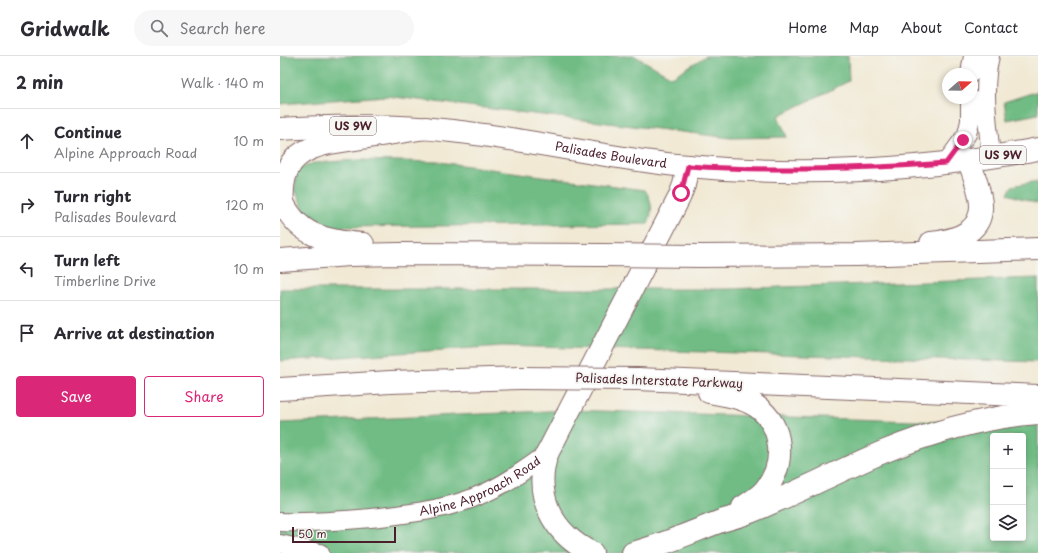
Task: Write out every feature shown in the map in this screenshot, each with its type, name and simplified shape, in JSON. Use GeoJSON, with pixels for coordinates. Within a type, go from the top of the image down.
{"type":"FeatureCollection","features":[{"type":"Feature","properties":{"kind":"main road","name":"Palisades Boulevard"},"geometry":{"type":"LineString","coordinates":[[280,129],[353,126],[426,128],[477,134],[688,166],[749,170],[812,170],[946,163],[969,161],[1038,149]]}},
{"type":"Feature","properties":{"kind":"main road"},"geometry":{"type":"LineString","coordinates":[[426,128],[319,145],[304,151],[292,161],[285,174],[282,200],[290,216],[311,234],[325,239],[348,243],[500,254]]}},
{"type":"Feature","properties":{"kind":"main road"},"geometry":{"type":"LineString","coordinates":[[805,256],[953,240],[964,235],[976,224],[981,208],[980,196],[969,161]]}},
{"type":"Feature","properties":{"kind":"main road","name":"Alpine Approach Road"},"geometry":{"type":"LineString","coordinates":[[547,454],[679,198],[686,178],[688,166]]}},
{"type":"Feature","properties":{"kind":"main road"},"geometry":{"type":"LineString","coordinates":[[280,260],[349,255],[500,254],[805,256],[922,254],[1038,249]]}},
{"type":"Feature","properties":{"kind":"main road","name":"Palisades Interstate Parkway"},"geometry":{"type":"LineString","coordinates":[[280,389],[390,382],[520,378],[637,378],[1038,396]]}},
{"type":"Feature","properties":{"kind":"main road"},"geometry":{"type":"LineString","coordinates":[[637,378],[743,400],[761,410],[774,426],[779,441],[779,456],[777,466],[770,482],[765,490],[753,500],[721,521]]}},
{"type":"Feature","properties":{"kind":"main road"},"geometry":{"type":"LineString","coordinates":[[633,553],[678,539],[721,521],[749,512],[914,440],[968,424],[1038,413]]}},
{"type":"Feature","properties":{"kind":"main road"},"geometry":{"type":"LineString","coordinates":[[547,454],[542,481],[548,510],[556,524],[568,538],[578,546],[592,553]]}},
{"type":"Feature","properties":{"kind":"street"},"geometry":{"type":"LineString","coordinates":[[971,68],[973,56]]}},
{"type":"Feature","properties":{"kind":"street"},"geometry":{"type":"LineString","coordinates":[[990,56],[987,68],[986,89],[991,157]]}},
{"type":"Feature","properties":{"kind":"street"},"geometry":{"type":"LineString","coordinates":[[946,163],[963,140],[969,128],[970,104]]}},
{"type":"Feature","properties":{"kind":"street","name":"Alpine Approach Road"},"geometry":{"type":"LineString","coordinates":[[280,522],[359,519],[445,507],[468,500],[492,490],[513,478],[547,454]]}},
{"type":"Feature","properties":{"kind":"street"},"geometry":{"type":"LineString","coordinates":[[280,544],[320,553]]}},
{"type":"Feature","properties":{"kind":"green space"},"geometry":{"type":"Polygon","coordinates":[[[280,56],[635,56],[672,77],[706,56],[848,56],[849,81],[778,116],[787,137],[731,138],[386,96],[280,104],[280,56]]]}},
{"type":"Feature","properties":{"kind":"green space"},"geometry":{"type":"Polygon","coordinates":[[[1038,91],[1038,114],[1007,120],[1004,102],[1038,91]]]}},
{"type":"Feature","properties":{"kind":"green space"},"geometry":{"type":"Polygon","coordinates":[[[358,160],[439,162],[645,190],[651,203],[651,215],[648,224],[332,227],[304,211],[295,189],[297,170],[313,163],[358,160]]]}},
{"type":"Feature","properties":{"kind":"green space"},"geometry":{"type":"Polygon","coordinates":[[[1038,181],[1038,204],[1008,194],[1012,186],[1038,181]]]}},
{"type":"Feature","properties":{"kind":"green space"},"geometry":{"type":"Polygon","coordinates":[[[1038,278],[1038,362],[503,346],[280,361],[280,289],[727,289],[1038,278]]]}},
{"type":"Feature","properties":{"kind":"green space"},"geometry":{"type":"Polygon","coordinates":[[[570,410],[1038,425],[1038,553],[280,553],[280,423],[570,410]]]}},
{"type":"Feature","properties":{"kind":"route"},"geometry":{"type":"LineString","coordinates":[[681,193],[688,166],[762,170],[837,170],[946,163],[963,140]]}}]}
